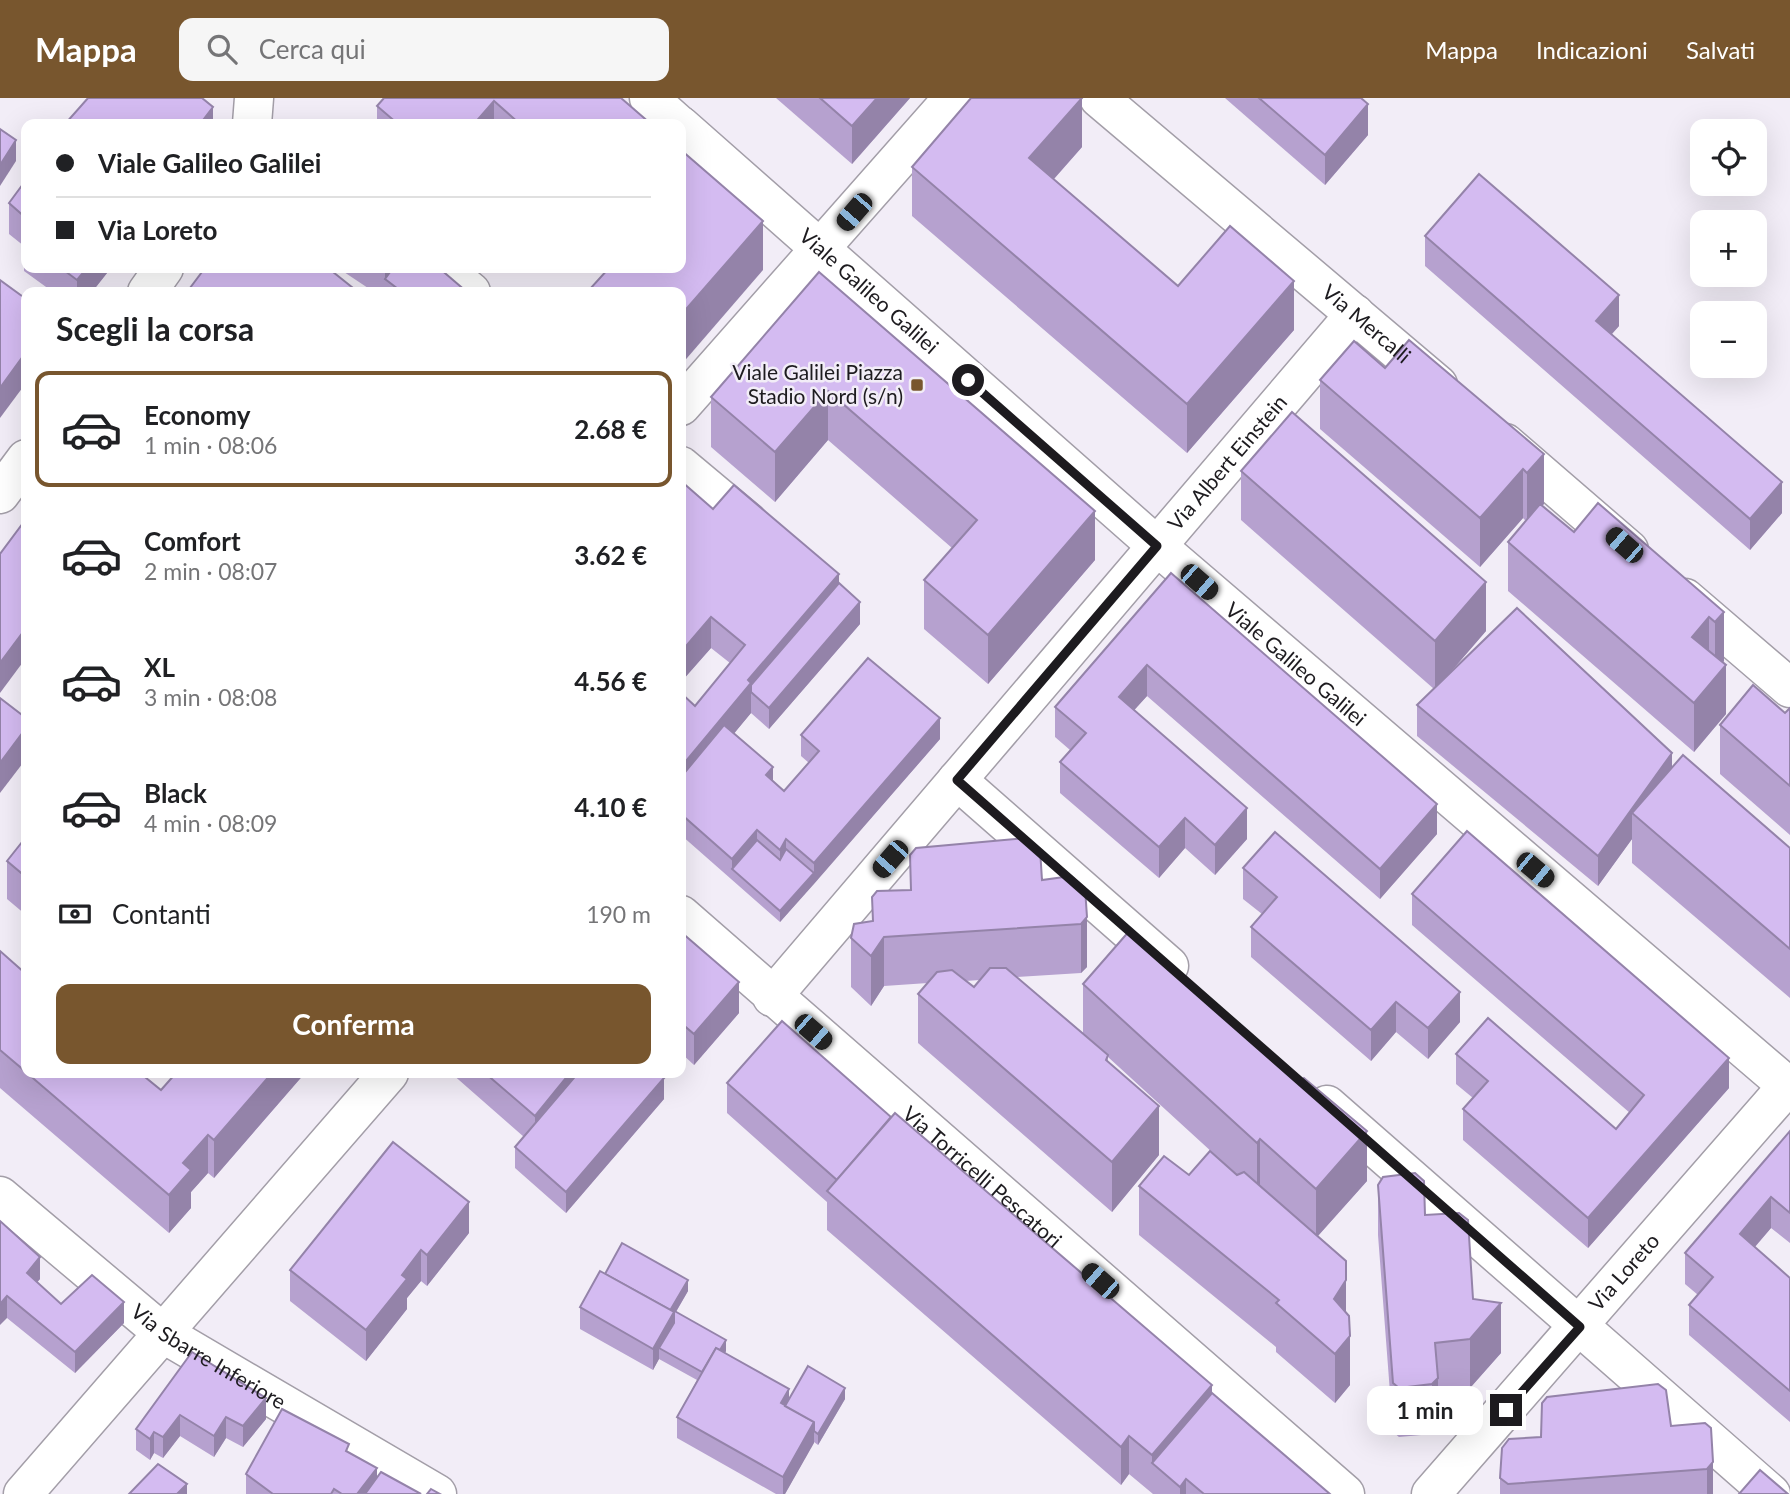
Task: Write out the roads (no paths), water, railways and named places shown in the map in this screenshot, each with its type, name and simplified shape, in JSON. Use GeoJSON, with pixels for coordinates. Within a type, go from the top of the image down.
{"type":"FeatureCollection","features":[{"type":"Feature","properties":{"kind":"street"},"geometry":{"type":"LineString","coordinates":[[252,119],[254,98]]}},
{"type":"Feature","properties":{"kind":"street","name":"Viale Galileo Galilei"},"geometry":{"type":"LineString","coordinates":[[649,98],[673,119]]}},
{"type":"Feature","properties":{"kind":"street"},"geometry":{"type":"LineString","coordinates":[[686,400],[953,98]]}},
{"type":"Feature","properties":{"kind":"street","name":"Via Mercalli"},"geometry":{"type":"LineString","coordinates":[[1099,98],[1790,688]]}},
{"type":"Feature","properties":{"kind":"street","name":"Viale Galileo Galilei"},"geometry":{"type":"LineString","coordinates":[[686,130],[1157,546],[1789,1085]]}},
{"type":"Feature","properties":{"kind":"street"},"geometry":{"type":"LineString","coordinates":[[448,273],[465,287]]}},
{"type":"Feature","properties":{"kind":"street","name":"Via Albert Einstein"},"geometry":{"type":"LineString","coordinates":[[772,997],[1355,314]]}},
{"type":"Feature","properties":{"kind":"street"},"geometry":{"type":"LineString","coordinates":[[0,494],[21,466]]}},
{"type":"Feature","properties":{"kind":"street"},"geometry":{"type":"LineString","coordinates":[[686,470],[748,522]]}},
{"type":"Feature","properties":{"kind":"street"},"geometry":{"type":"LineString","coordinates":[[957,780],[1196,990]]}},
{"type":"Feature","properties":{"kind":"street","name":"Via Torricelli Pescatori"},"geometry":{"type":"LineString","coordinates":[[686,920],[1345,1494]]}},
{"type":"Feature","properties":{"kind":"street"},"geometry":{"type":"LineString","coordinates":[[23,1494],[385,1078]]}},
{"type":"Feature","properties":{"kind":"street"},"geometry":{"type":"LineString","coordinates":[[1300,1081],[1771,1494]]}},
{"type":"Feature","properties":{"kind":"street","name":"Via Loreto"},"geometry":{"type":"LineString","coordinates":[[1432,1494],[1789,1085]]}},
{"type":"Feature","properties":{"kind":"street","name":"Via Sbarre Inferiore"},"geometry":{"type":"LineString","coordinates":[[0,1196],[164,1334],[437,1494]]}},
{"type":"Feature","properties":{"kind":"place","name":"Viale Galilei Piazza Stadio Nord (s/n)"},"geometry":{"type":"Point","coordinates":[917,385]}}]}
